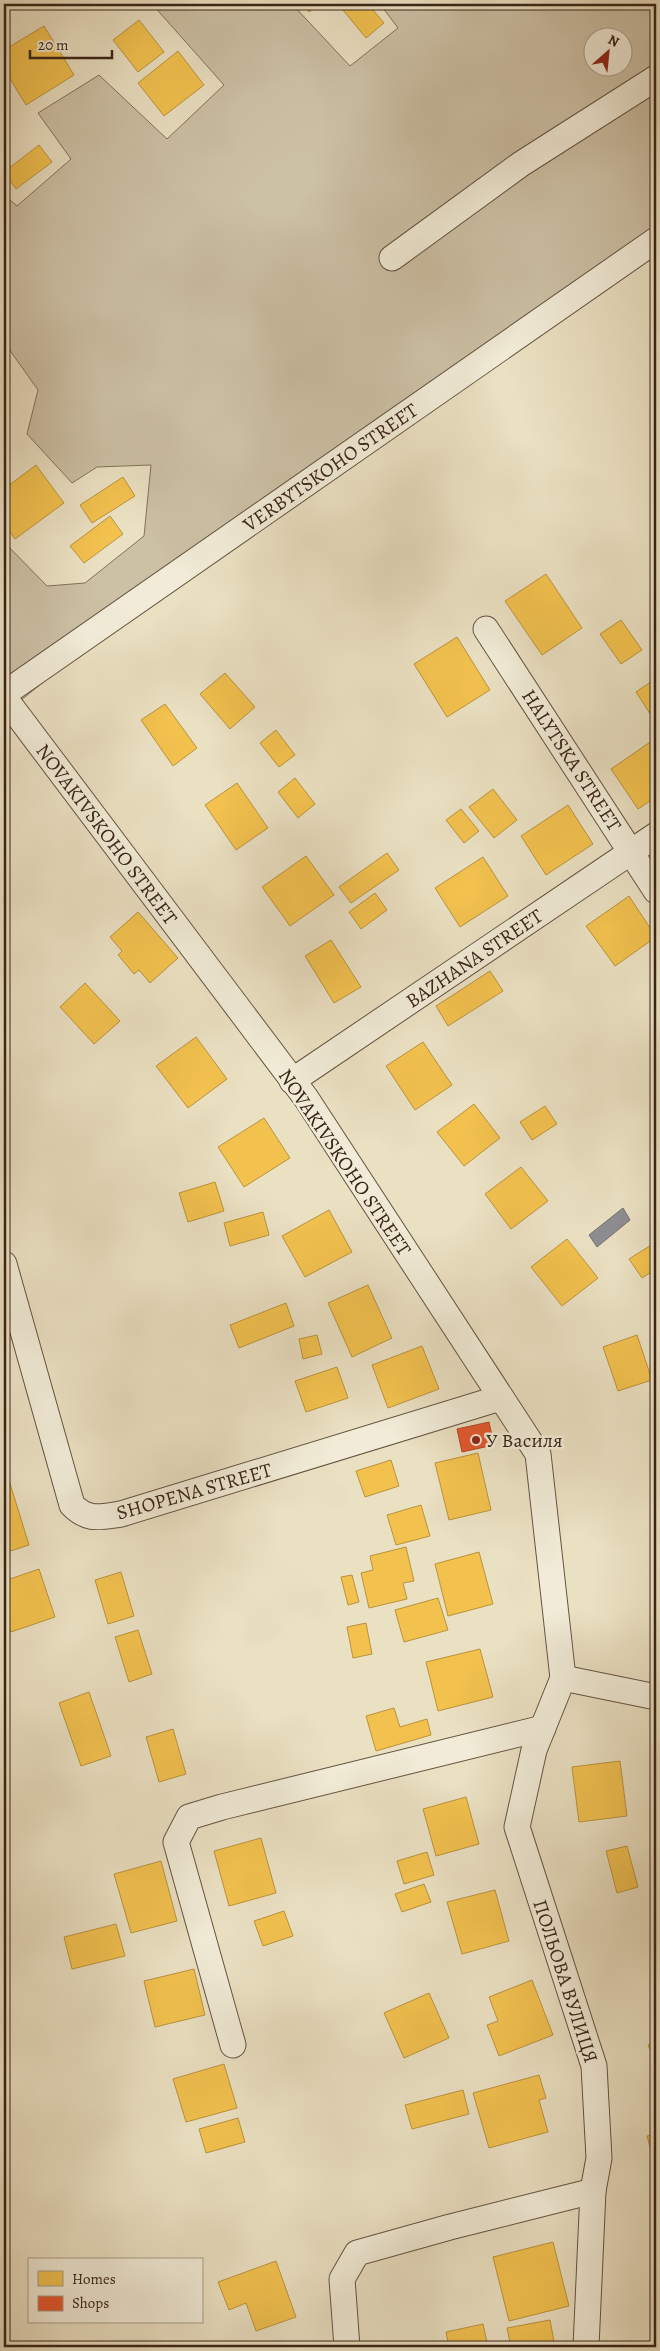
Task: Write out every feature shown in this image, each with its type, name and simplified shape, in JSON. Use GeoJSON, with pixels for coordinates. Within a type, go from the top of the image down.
{"type":"FeatureCollection","features":[{"type":"Feature","properties":{"kind":"street"},"geometry":{"type":"LineString","coordinates":[[392,258],[521,164],[656,78]]}},
{"type":"Feature","properties":{"kind":"street","name":"VERBYTSKOHO STREET"},"geometry":{"type":"LineString","coordinates":[[4,696],[656,240]]}},
{"type":"Feature","properties":{"kind":"street","name":"HALYTSKA STREET"},"geometry":{"type":"LineString","coordinates":[[486,629],[632,851],[656,891]]}},
{"type":"Feature","properties":{"kind":"street","name":"NOVAKIVSKOHO STREET"},"geometry":{"type":"LineString","coordinates":[[4,696],[306,1098],[538,1454],[562,1678]]}},
{"type":"Feature","properties":{"kind":"street","name":"BAZHANA STREET"},"geometry":{"type":"LineString","coordinates":[[292,1081],[656,835]]}},
{"type":"Feature","properties":{"kind":"street","name":"SHOPENA STREET"},"geometry":{"type":"LineString","coordinates":[[4,1264],[72,1505],[82,1515],[96,1518],[121,1514],[500,1398]]}},
{"type":"Feature","properties":{"kind":"street"},"geometry":{"type":"LineString","coordinates":[[562,1678],[656,1697]]}},
{"type":"Feature","properties":{"kind":"street","name":"ПОЛЬОВА ВУЛИЦЯ"},"geometry":{"type":"LineString","coordinates":[[562,1678],[534,1750],[518,1827],[594,2066],[599,2158],[593,2191],[586,2347]]}},
{"type":"Feature","properties":{"kind":"street"},"geometry":{"type":"LineString","coordinates":[[233,2045],[176,1842],[189,1817],[231,1804],[543,1728]]}},
{"type":"Feature","properties":{"kind":"street"},"geometry":{"type":"LineString","coordinates":[[347,2347],[342,2278],[357,2253],[450,2226],[593,2191]]}},
{"type":"Feature","properties":{"kind":"shaded area"},"geometry":{"type":"Polygon","coordinates":[[[152,4],[292,4],[350,66],[398,28],[380,4],[656,4],[656,245],[174,576],[20,701],[4,676],[4,542],[47,586],[85,583],[144,536],[151,465],[97,467],[72,483],[27,434],[38,390],[4,342],[4,195],[17,206],[71,159],[38,113],[99,75],[167,139],[224,85],[152,4]]]}},
{"type":"Feature","properties":{"kind":"building: Homes"},"geometry":{"type":"Polygon","coordinates":[[[302,4],[319,4],[309,12],[302,4]]]}},
{"type":"Feature","properties":{"kind":"building: Homes"},"geometry":{"type":"Polygon","coordinates":[[[350,4],[368,4],[384,23],[366,38],[343,10],[350,4]]]}},
{"type":"Feature","properties":{"kind":"building: Homes"},"geometry":{"type":"Polygon","coordinates":[[[139,20],[164,52],[138,72],[113,40],[139,20]]]}},
{"type":"Feature","properties":{"kind":"building: Homes"},"geometry":{"type":"Polygon","coordinates":[[[44,26],[74,75],[26,105],[4,69],[4,50],[44,26]]]}},
{"type":"Feature","properties":{"kind":"building: Homes"},"geometry":{"type":"Polygon","coordinates":[[[178,51],[204,85],[164,116],[138,83],[178,51]]]}},
{"type":"Feature","properties":{"kind":"building: Homes"},"geometry":{"type":"Polygon","coordinates":[[[4,116],[10,126],[4,130],[4,116]]]}},
{"type":"Feature","properties":{"kind":"building: Homes"},"geometry":{"type":"Polygon","coordinates":[[[39,145],[52,162],[16,189],[4,172],[39,145]]]}},
{"type":"Feature","properties":{"kind":"building: Homes"},"geometry":{"type":"Polygon","coordinates":[[[36,465],[64,503],[15,539],[4,524],[4,489],[36,465]]]}},
{"type":"Feature","properties":{"kind":"building: Homes"},"geometry":{"type":"Polygon","coordinates":[[[123,477],[135,496],[92,523],[80,505],[123,477]]]}},
{"type":"Feature","properties":{"kind":"building: Homes"},"geometry":{"type":"Polygon","coordinates":[[[110,516],[123,534],[84,563],[70,546],[110,516]]]}},
{"type":"Feature","properties":{"kind":"building: Homes"},"geometry":{"type":"Polygon","coordinates":[[[546,574],[582,628],[542,655],[505,601],[546,574]]]}},
{"type":"Feature","properties":{"kind":"building: Homes"},"geometry":{"type":"Polygon","coordinates":[[[621,620],[642,650],[621,664],[600,634],[621,620]]]}},
{"type":"Feature","properties":{"kind":"building: Homes"},"geometry":{"type":"Polygon","coordinates":[[[457,637],[490,690],[447,717],[414,664],[457,637]]]}},
{"type":"Feature","properties":{"kind":"building: Homes"},"geometry":{"type":"Polygon","coordinates":[[[225,673],[255,707],[230,729],[200,694],[225,673]]]}},
{"type":"Feature","properties":{"kind":"building: Homes"},"geometry":{"type":"Polygon","coordinates":[[[655,679],[656,682],[656,723],[636,692],[655,679]]]}},
{"type":"Feature","properties":{"kind":"building: Homes"},"geometry":{"type":"Polygon","coordinates":[[[165,704],[197,748],[173,766],[141,720],[165,704]]]}},
{"type":"Feature","properties":{"kind":"building: Homes"},"geometry":{"type":"Polygon","coordinates":[[[276,730],[295,755],[279,767],[260,743],[276,730]]]}},
{"type":"Feature","properties":{"kind":"building: Homes"},"geometry":{"type":"Polygon","coordinates":[[[656,738],[656,797],[638,809],[611,769],[656,738]]]}},
{"type":"Feature","properties":{"kind":"building: Homes"},"geometry":{"type":"Polygon","coordinates":[[[295,778],[315,804],[298,818],[278,792],[295,778]]]}},
{"type":"Feature","properties":{"kind":"building: Homes"},"geometry":{"type":"Polygon","coordinates":[[[237,783],[268,828],[236,850],[205,805],[237,783]]]}},
{"type":"Feature","properties":{"kind":"building: Homes"},"geometry":{"type":"Polygon","coordinates":[[[493,789],[517,820],[494,838],[469,807],[493,789]]]}},
{"type":"Feature","properties":{"kind":"building: Homes"},"geometry":{"type":"Polygon","coordinates":[[[568,805],[593,844],[546,875],[521,836],[568,805]]]}},
{"type":"Feature","properties":{"kind":"building: Homes"},"geometry":{"type":"Polygon","coordinates":[[[461,809],[479,831],[464,843],[446,820],[461,809]]]}},
{"type":"Feature","properties":{"kind":"building: Homes"},"geometry":{"type":"Polygon","coordinates":[[[387,853],[399,870],[351,903],[339,887],[387,853]]]}},
{"type":"Feature","properties":{"kind":"building: Homes"},"geometry":{"type":"Polygon","coordinates":[[[306,856],[334,895],[290,926],[262,887],[306,856]]]}},
{"type":"Feature","properties":{"kind":"building: Homes"},"geometry":{"type":"Polygon","coordinates":[[[483,857],[508,896],[460,927],[435,888],[483,857]]]}},
{"type":"Feature","properties":{"kind":"building: Homes"},"geometry":{"type":"Polygon","coordinates":[[[375,893],[387,910],[361,929],[349,912],[375,893]]]}},
{"type":"Feature","properties":{"kind":"building: Homes"},"geometry":{"type":"Polygon","coordinates":[[[629,896],[656,937],[615,966],[586,926],[629,896]]]}},
{"type":"Feature","properties":{"kind":"building: Homes"},"geometry":{"type":"Polygon","coordinates":[[[138,912],[178,958],[150,983],[139,970],[134,974],[118,955],[122,951],[110,937],[138,912]]]}},
{"type":"Feature","properties":{"kind":"building: Homes"},"geometry":{"type":"Polygon","coordinates":[[[331,940],[361,987],[334,1003],[305,956],[331,940]]]}},
{"type":"Feature","properties":{"kind":"building: Homes"},"geometry":{"type":"Polygon","coordinates":[[[490,971],[503,991],[448,1026],[436,1006],[490,971]]]}},
{"type":"Feature","properties":{"kind":"building: Homes"},"geometry":{"type":"Polygon","coordinates":[[[85,983],[120,1021],[94,1044],[60,1007],[85,983]]]}},
{"type":"Feature","properties":{"kind":"building: Homes"},"geometry":{"type":"Polygon","coordinates":[[[196,1037],[227,1079],[188,1108],[156,1066],[196,1037]]]}},
{"type":"Feature","properties":{"kind":"building: Homes"},"geometry":{"type":"Polygon","coordinates":[[[423,1042],[452,1085],[415,1110],[386,1066],[423,1042]]]}},
{"type":"Feature","properties":{"kind":"building: Homes"},"geometry":{"type":"Polygon","coordinates":[[[474,1104],[500,1138],[464,1166],[437,1132],[474,1104]]]}},
{"type":"Feature","properties":{"kind":"building: Homes"},"geometry":{"type":"Polygon","coordinates":[[[545,1106],[557,1124],[532,1140],[520,1122],[545,1106]]]}},
{"type":"Feature","properties":{"kind":"building: Homes"},"geometry":{"type":"Polygon","coordinates":[[[264,1118],[290,1158],[244,1187],[218,1147],[264,1118]]]}},
{"type":"Feature","properties":{"kind":"building: Homes"},"geometry":{"type":"Polygon","coordinates":[[[521,1167],[548,1201],[511,1229],[485,1194],[521,1167]]]}},
{"type":"Feature","properties":{"kind":"building: Homes"},"geometry":{"type":"Polygon","coordinates":[[[215,1182],[224,1211],[188,1222],[179,1193],[215,1182]]]}},
{"type":"Feature","properties":{"kind":"building: Homes"},"geometry":{"type":"Polygon","coordinates":[[[329,1210],[352,1252],[305,1277],[282,1236],[329,1210]]]}},
{"type":"Feature","properties":{"kind":"building: Homes"},"geometry":{"type":"Polygon","coordinates":[[[263,1212],[269,1235],[230,1246],[224,1223],[263,1212]]]}},
{"type":"Feature","properties":{"kind":"building: Homes"},"geometry":{"type":"Polygon","coordinates":[[[567,1239],[598,1278],[562,1306],[531,1267],[567,1239]]]}},
{"type":"Feature","properties":{"kind":"building: Homes"},"geometry":{"type":"Polygon","coordinates":[[[656,1242],[656,1269],[642,1278],[629,1259],[656,1242]]]}},
{"type":"Feature","properties":{"kind":"building: Homes"},"geometry":{"type":"Polygon","coordinates":[[[368,1285],[392,1338],[352,1357],[328,1303],[368,1285]]]}},
{"type":"Feature","properties":{"kind":"building: Homes"},"geometry":{"type":"Polygon","coordinates":[[[286,1303],[294,1326],[239,1348],[230,1325],[286,1303]]]}},
{"type":"Feature","properties":{"kind":"building: Homes"},"geometry":{"type":"Polygon","coordinates":[[[317,1335],[322,1354],[303,1359],[299,1339],[317,1335]]]}},
{"type":"Feature","properties":{"kind":"building: Homes"},"geometry":{"type":"Polygon","coordinates":[[[637,1335],[652,1380],[618,1391],[603,1347],[637,1335]]]}},
{"type":"Feature","properties":{"kind":"building: Homes"},"geometry":{"type":"Polygon","coordinates":[[[422,1346],[439,1389],[388,1408],[372,1365],[422,1346]]]}},
{"type":"Feature","properties":{"kind":"building: Homes"},"geometry":{"type":"Polygon","coordinates":[[[337,1367],[348,1398],[306,1412],[295,1381],[337,1367]]]}},
{"type":"Feature","properties":{"kind":"building: Homes"},"geometry":{"type":"Polygon","coordinates":[[[478,1453],[491,1510],[449,1520],[435,1463],[478,1453]]]}},
{"type":"Feature","properties":{"kind":"building: Homes"},"geometry":{"type":"Polygon","coordinates":[[[391,1460],[399,1486],[365,1497],[356,1471],[391,1460]]]}},
{"type":"Feature","properties":{"kind":"building: Homes"},"geometry":{"type":"Polygon","coordinates":[[[4,1464],[29,1545],[4,1553],[4,1464]]]}},
{"type":"Feature","properties":{"kind":"building: Homes"},"geometry":{"type":"Polygon","coordinates":[[[421,1505],[430,1536],[396,1545],[387,1515],[421,1505]]]}},
{"type":"Feature","properties":{"kind":"building: Homes"},"geometry":{"type":"Polygon","coordinates":[[[406,1547],[414,1581],[403,1583],[407,1599],[369,1608],[361,1573],[373,1570],[370,1556],[406,1547]]]}},
{"type":"Feature","properties":{"kind":"building: Homes"},"geometry":{"type":"Polygon","coordinates":[[[479,1552],[493,1604],[448,1616],[435,1564],[479,1552]]]}},
{"type":"Feature","properties":{"kind":"building: Homes"},"geometry":{"type":"Polygon","coordinates":[[[39,1569],[55,1617],[11,1632],[4,1612],[4,1581],[39,1569]]]}},
{"type":"Feature","properties":{"kind":"building: Homes"},"geometry":{"type":"Polygon","coordinates":[[[121,1572],[134,1616],[108,1624],[95,1580],[121,1572]]]}},
{"type":"Feature","properties":{"kind":"building: Homes"},"geometry":{"type":"Polygon","coordinates":[[[352,1575],[359,1602],[348,1605],[341,1577],[352,1575]]]}},
{"type":"Feature","properties":{"kind":"building: Homes"},"geometry":{"type":"Polygon","coordinates":[[[438,1598],[448,1630],[404,1642],[395,1610],[438,1598]]]}},
{"type":"Feature","properties":{"kind":"building: Homes"},"geometry":{"type":"Polygon","coordinates":[[[366,1623],[372,1654],[353,1658],[347,1627],[366,1623]]]}},
{"type":"Feature","properties":{"kind":"building: Homes"},"geometry":{"type":"Polygon","coordinates":[[[138,1630],[152,1674],[129,1682],[115,1637],[138,1630]]]}},
{"type":"Feature","properties":{"kind":"building: Homes"},"geometry":{"type":"Polygon","coordinates":[[[480,1649],[493,1697],[438,1711],[426,1662],[480,1649]]]}},
{"type":"Feature","properties":{"kind":"building: Homes"},"geometry":{"type":"Polygon","coordinates":[[[89,1692],[111,1756],[81,1766],[59,1703],[89,1692]]]}},
{"type":"Feature","properties":{"kind":"building: Homes"},"geometry":{"type":"Polygon","coordinates":[[[394,1708],[400,1727],[427,1719],[431,1735],[376,1751],[366,1716],[394,1708]]]}},
{"type":"Feature","properties":{"kind":"building: Homes"},"geometry":{"type":"Polygon","coordinates":[[[173,1729],[186,1774],[159,1782],[146,1737],[173,1729]]]}},
{"type":"Feature","properties":{"kind":"building: Homes"},"geometry":{"type":"Polygon","coordinates":[[[620,1761],[627,1816],[579,1822],[572,1767],[620,1761]]]}},
{"type":"Feature","properties":{"kind":"building: Homes"},"geometry":{"type":"Polygon","coordinates":[[[466,1797],[479,1844],[436,1856],[423,1809],[466,1797]]]}},
{"type":"Feature","properties":{"kind":"building: Homes"},"geometry":{"type":"Polygon","coordinates":[[[261,1838],[276,1893],[229,1906],[214,1851],[261,1838]]]}},
{"type":"Feature","properties":{"kind":"building: Homes"},"geometry":{"type":"Polygon","coordinates":[[[627,1846],[638,1887],[617,1893],[606,1851],[627,1846]]]}},
{"type":"Feature","properties":{"kind":"building: Homes"},"geometry":{"type":"Polygon","coordinates":[[[427,1852],[434,1875],[404,1884],[397,1861],[427,1852]]]}},
{"type":"Feature","properties":{"kind":"building: Homes"},"geometry":{"type":"Polygon","coordinates":[[[161,1861],[177,1921],[131,1933],[114,1874],[161,1861]]]}},
{"type":"Feature","properties":{"kind":"building: Homes"},"geometry":{"type":"Polygon","coordinates":[[[424,1884],[431,1902],[402,1912],[395,1894],[424,1884]]]}},
{"type":"Feature","properties":{"kind":"building: Homes"},"geometry":{"type":"Polygon","coordinates":[[[495,1890],[509,1941],[462,1954],[447,1902],[495,1890]]]}},
{"type":"Feature","properties":{"kind":"building: Homes"},"geometry":{"type":"Polygon","coordinates":[[[284,1911],[293,1936],[263,1946],[254,1921],[284,1911]]]}},
{"type":"Feature","properties":{"kind":"building: Homes"},"geometry":{"type":"Polygon","coordinates":[[[116,1924],[125,1956],[72,1969],[64,1937],[116,1924]]]}},
{"type":"Feature","properties":{"kind":"building: Homes"},"geometry":{"type":"Polygon","coordinates":[[[194,1969],[205,2015],[155,2027],[144,1981],[194,1969]]]}},
{"type":"Feature","properties":{"kind":"building: Homes"},"geometry":{"type":"Polygon","coordinates":[[[532,1980],[553,2035],[499,2056],[487,2025],[498,2021],[489,1997],[532,1980]]]}},
{"type":"Feature","properties":{"kind":"building: Homes"},"geometry":{"type":"Polygon","coordinates":[[[429,1993],[449,2038],[404,2058],[384,2013],[429,1993]]]}},
{"type":"Feature","properties":{"kind":"building: Homes"},"geometry":{"type":"Polygon","coordinates":[[[656,2041],[656,2063],[648,2045],[656,2041]]]}},
{"type":"Feature","properties":{"kind":"building: Homes"},"geometry":{"type":"Polygon","coordinates":[[[224,2064],[237,2108],[186,2122],[173,2079],[224,2064]]]}},
{"type":"Feature","properties":{"kind":"building: Homes"},"geometry":{"type":"Polygon","coordinates":[[[539,2075],[546,2098],[539,2100],[548,2132],[489,2148],[473,2093],[539,2075]]]}},
{"type":"Feature","properties":{"kind":"building: Homes"},"geometry":{"type":"Polygon","coordinates":[[[463,2090],[469,2114],[412,2129],[405,2105],[463,2090]]]}},
{"type":"Feature","properties":{"kind":"building: Homes"},"geometry":{"type":"Polygon","coordinates":[[[238,2118],[245,2142],[206,2153],[199,2129],[238,2118]]]}},
{"type":"Feature","properties":{"kind":"building: Homes"},"geometry":{"type":"Polygon","coordinates":[[[656,2134],[656,2169],[647,2136],[656,2134]]]}},
{"type":"Feature","properties":{"kind":"building: Homes"},"geometry":{"type":"Polygon","coordinates":[[[553,2242],[569,2306],[509,2321],[493,2257],[553,2242]]]}},
{"type":"Feature","properties":{"kind":"building: Homes"},"geometry":{"type":"Polygon","coordinates":[[[276,2261],[296,2317],[256,2331],[246,2303],[229,2310],[218,2282],[276,2261]]]}},
{"type":"Feature","properties":{"kind":"building: Homes"},"geometry":{"type":"Polygon","coordinates":[[[550,2320],[555,2347],[511,2347],[507,2328],[550,2320]]]}},
{"type":"Feature","properties":{"kind":"building: Homes"},"geometry":{"type":"Polygon","coordinates":[[[483,2324],[488,2347],[449,2347],[446,2332],[483,2324]]]}},
{"type":"Feature","properties":{"kind":"building: Shops"},"geometry":{"type":"Polygon","coordinates":[[[489,1422],[494,1445],[462,1452],[457,1429],[489,1422]]]}},
{"type":"Feature","properties":{"kind":"building: Industry"},"geometry":{"type":"Polygon","coordinates":[[[623,1208],[630,1220],[597,1247],[589,1235],[623,1208]]]}},
{"type":"Feature","properties":{"kind":"place","name":"У Василя"},"geometry":{"type":"Point","coordinates":[476,1440]}}]}
